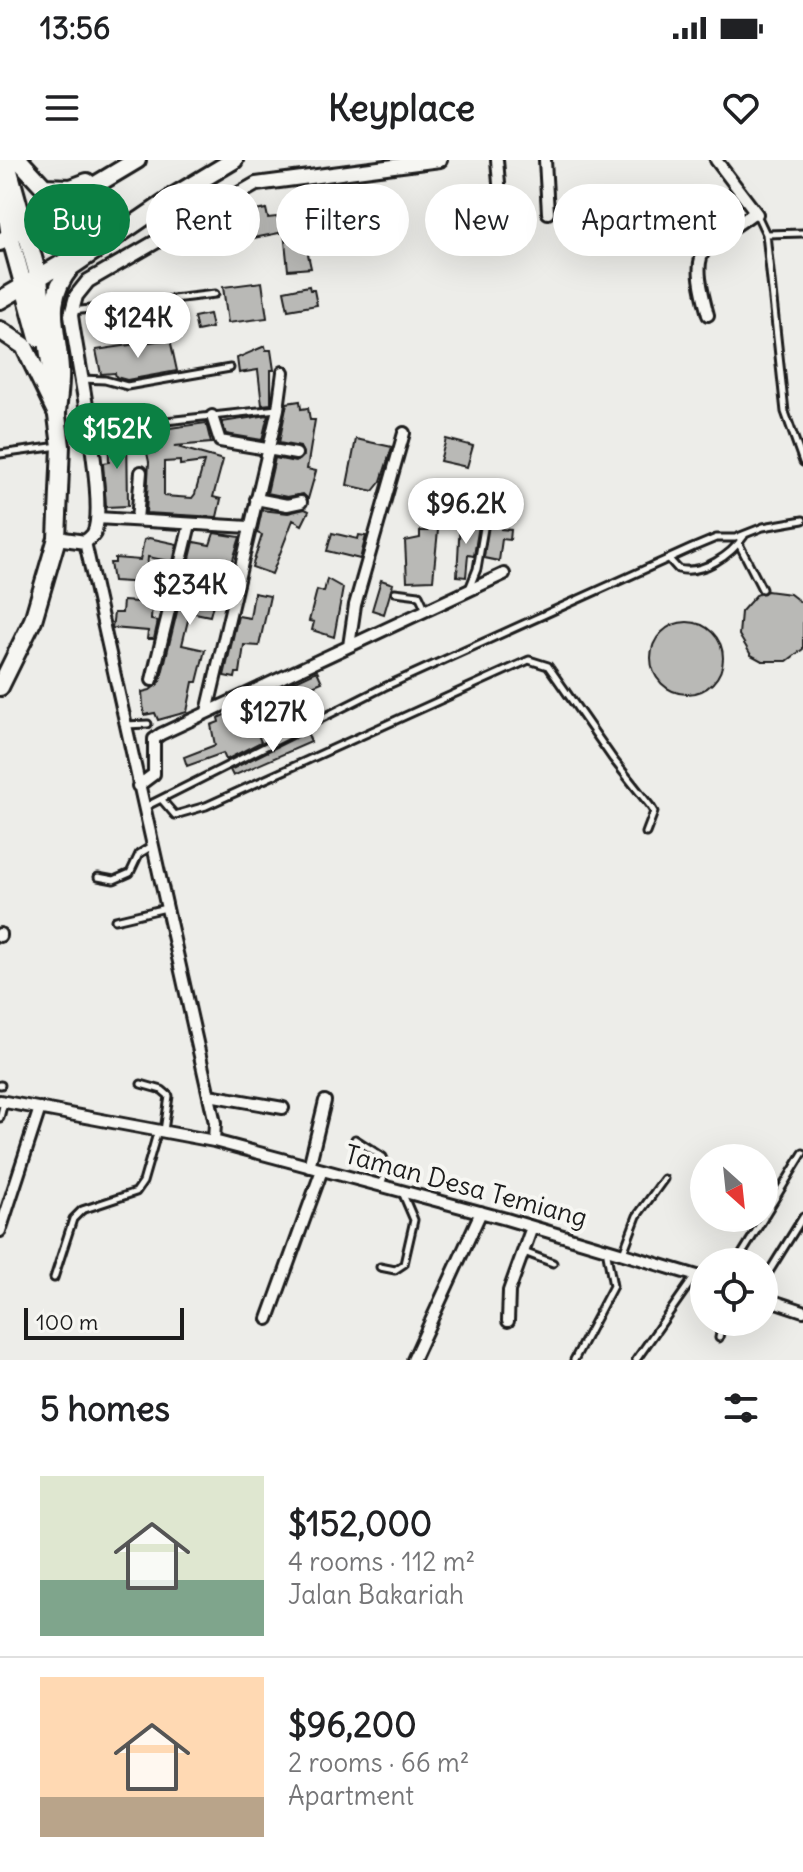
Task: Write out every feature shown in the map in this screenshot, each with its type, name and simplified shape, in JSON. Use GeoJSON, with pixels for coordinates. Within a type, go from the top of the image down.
{"type":"FeatureCollection","features":[{"type":"Feature","properties":{"kind":"main road"},"geometry":{"type":"LineString","coordinates":[[6,160],[24,221]]}},
{"type":"Feature","properties":{"kind":"main road"},"geometry":{"type":"LineString","coordinates":[[19,160],[35,181],[56,190],[71,188],[132,163]]}},
{"type":"Feature","properties":{"kind":"main road"},"geometry":{"type":"LineString","coordinates":[[194,184],[234,160]]}},
{"type":"Feature","properties":{"kind":"main road"},"geometry":{"type":"LineString","coordinates":[[98,184],[132,163]]}},
{"type":"Feature","properties":{"kind":"main road"},"geometry":{"type":"LineString","coordinates":[[0,172],[5,239],[32,283]]}},
{"type":"Feature","properties":{"kind":"main road"},"geometry":{"type":"LineString","coordinates":[[130,220],[146,211]]}},
{"type":"Feature","properties":{"kind":"main road"},"geometry":{"type":"LineString","coordinates":[[57,413],[61,372],[53,299],[59,281],[71,267],[146,216]]}},
{"type":"Feature","properties":{"kind":"main road"},"geometry":{"type":"LineString","coordinates":[[0,300],[134,218]]}},
{"type":"Feature","properties":{"kind":"main road"},"geometry":{"type":"LineString","coordinates":[[5,239],[24,229]]}},
{"type":"Feature","properties":{"kind":"main road"},"geometry":{"type":"LineString","coordinates":[[0,687],[33,620],[57,538],[61,446],[29,256]]}},
{"type":"Feature","properties":{"kind":"main road"},"geometry":{"type":"LineString","coordinates":[[0,330],[24,346],[57,413]]}},
{"type":"Feature","properties":{"kind":"street"},"geometry":{"type":"LineString","coordinates":[[85,542],[94,533],[97,518],[89,430],[72,311],[76,296],[88,281],[256,184],[440,160]]}},
{"type":"Feature","properties":{"kind":"street"},"geometry":{"type":"LineString","coordinates":[[497,160],[499,184]]}},
{"type":"Feature","properties":{"kind":"street"},"geometry":{"type":"LineString","coordinates":[[545,160],[548,213]]}},
{"type":"Feature","properties":{"kind":"street"},"geometry":{"type":"LineString","coordinates":[[708,315],[699,280],[704,248],[756,213],[716,160]]}},
{"type":"Feature","properties":{"kind":"street"},"geometry":{"type":"LineString","coordinates":[[207,712],[278,409],[283,372]]}},
{"type":"Feature","properties":{"kind":"street"},"geometry":{"type":"LineString","coordinates":[[212,416],[220,441],[296,454]]}},
{"type":"Feature","properties":{"kind":"street"},"geometry":{"type":"LineString","coordinates":[[349,646],[355,605],[404,433]]}},
{"type":"Feature","properties":{"kind":"street"},"geometry":{"type":"LineString","coordinates":[[137,520],[141,472]]}},
{"type":"Feature","properties":{"kind":"street"},"geometry":{"type":"LineString","coordinates":[[256,499],[287,505],[301,502]]}},
{"type":"Feature","properties":{"kind":"street"},"geometry":{"type":"LineString","coordinates":[[97,518],[249,527]]}},
{"type":"Feature","properties":{"kind":"street"},"geometry":{"type":"LineString","coordinates":[[152,680],[190,524]]}},
{"type":"Feature","properties":{"kind":"street"},"geometry":{"type":"LineString","coordinates":[[57,538],[85,542]]}},
{"type":"Feature","properties":{"kind":"street"},"geometry":{"type":"LineString","coordinates":[[85,542],[209,1095],[215,1123],[214,1141]]}},
{"type":"Feature","properties":{"kind":"street"},"geometry":{"type":"LineString","coordinates":[[138,786],[154,774],[154,739],[504,574]]}},
{"type":"Feature","properties":{"kind":"street"},"geometry":{"type":"LineString","coordinates":[[209,1095],[283,1108]]}},
{"type":"Feature","properties":{"kind":"street","name":"Taman Desa Temiang"},"geometry":{"type":"LineString","coordinates":[[2,1101],[214,1141],[481,1212],[690,1273]]}},
{"type":"Feature","properties":{"kind":"street"},"geometry":{"type":"LineString","coordinates":[[309,1167],[325,1101]]}},
{"type":"Feature","properties":{"kind":"street"},"geometry":{"type":"LineString","coordinates":[[0,1231],[40,1108]]}},
{"type":"Feature","properties":{"kind":"street"},"geometry":{"type":"LineString","coordinates":[[268,1319],[322,1170]]}},
{"type":"Feature","properties":{"kind":"street"},"geometry":{"type":"LineString","coordinates":[[413,1360],[481,1212]]}},
{"type":"Feature","properties":{"kind":"street"},"geometry":{"type":"LineString","coordinates":[[508,1321],[509,1291],[532,1227]]}},
{"type":"Feature","properties":{"kind":"street"},"geometry":{"type":"LineString","coordinates":[[778,1302],[801,1308]]}},
{"type":"Feature","properties":{"kind":"lane"},"geometry":{"type":"LineString","coordinates":[[756,213],[766,234],[785,412],[803,462]]}},
{"type":"Feature","properties":{"kind":"lane"},"geometry":{"type":"LineString","coordinates":[[766,234],[803,233]]}},
{"type":"Feature","properties":{"kind":"lane"},"geometry":{"type":"LineString","coordinates":[[72,311],[215,294]]}},
{"type":"Feature","properties":{"kind":"lane"},"geometry":{"type":"LineString","coordinates":[[81,379],[105,380],[127,386],[230,368]]}},
{"type":"Feature","properties":{"kind":"lane"},"geometry":{"type":"LineString","coordinates":[[89,430],[278,409]]}},
{"type":"Feature","properties":{"kind":"lane"},"geometry":{"type":"LineString","coordinates":[[0,454],[61,446]]}},
{"type":"Feature","properties":{"kind":"lane"},"geometry":{"type":"LineString","coordinates":[[143,808],[384,687],[716,538],[745,535],[763,527],[803,520]]}},
{"type":"Feature","properties":{"kind":"lane"},"geometry":{"type":"LineString","coordinates":[[468,591],[477,569],[484,528]]}},
{"type":"Feature","properties":{"kind":"lane"},"geometry":{"type":"LineString","coordinates":[[669,559],[678,569],[698,568],[724,557],[745,535]]}},
{"type":"Feature","properties":{"kind":"lane"},"geometry":{"type":"LineString","coordinates":[[739,544],[762,589]]}},
{"type":"Feature","properties":{"kind":"lane"},"geometry":{"type":"LineString","coordinates":[[395,592],[419,595],[426,610]]}},
{"type":"Feature","properties":{"kind":"lane"},"geometry":{"type":"LineString","coordinates":[[162,800],[175,815],[206,806],[529,660],[548,666],[651,807],[654,812],[646,833]]}},
{"type":"Feature","properties":{"kind":"lane"},"geometry":{"type":"LineString","coordinates":[[125,726],[148,724]]}},
{"type":"Feature","properties":{"kind":"lane"},"geometry":{"type":"LineString","coordinates":[[98,877],[114,880],[130,873],[139,854],[152,846]]}},
{"type":"Feature","properties":{"kind":"lane"},"geometry":{"type":"LineString","coordinates":[[115,920],[166,908]]}},
{"type":"Feature","properties":{"kind":"lane"},"geometry":{"type":"LineString","coordinates":[[54,1278],[73,1219],[82,1210],[136,1192],[143,1182],[161,1131],[169,1096],[162,1090],[141,1084]]}},
{"type":"Feature","properties":{"kind":"lane"},"geometry":{"type":"LineString","coordinates":[[0,1118],[2,1101]]}},
{"type":"Feature","properties":{"kind":"lane"},"geometry":{"type":"LineString","coordinates":[[355,1139],[383,1157],[387,1168],[381,1186]]}},
{"type":"Feature","properties":{"kind":"lane"},"geometry":{"type":"LineString","coordinates":[[778,1195],[803,1153]]}},
{"type":"Feature","properties":{"kind":"lane"},"geometry":{"type":"LineString","coordinates":[[623,1253],[637,1216],[664,1179]]}},
{"type":"Feature","properties":{"kind":"lane"},"geometry":{"type":"LineString","coordinates":[[380,1267],[395,1270],[404,1264],[414,1220],[402,1192]]}},
{"type":"Feature","properties":{"kind":"lane"},"geometry":{"type":"LineString","coordinates":[[778,1257],[803,1217]]}},
{"type":"Feature","properties":{"kind":"lane"},"geometry":{"type":"LineString","coordinates":[[574,1360],[613,1286],[606,1248]]}},
{"type":"Feature","properties":{"kind":"lane"},"geometry":{"type":"LineString","coordinates":[[523,1252],[553,1263]]}},
{"type":"Feature","properties":{"kind":"lane"},"geometry":{"type":"LineString","coordinates":[[636,1360],[690,1289]]}},
{"type":"Feature","properties":{"kind":"building"},"geometry":{"type":"Polygon","coordinates":[[[266,209],[268,218],[276,217],[276,234],[260,237],[260,210],[266,209]]]}},
{"type":"Feature","properties":{"kind":"building"},"geometry":{"type":"Polygon","coordinates":[[[287,256],[308,256],[311,268],[288,270],[287,256]]]}},
{"type":"Feature","properties":{"kind":"building"},"geometry":{"type":"Polygon","coordinates":[[[262,282],[267,318],[228,323],[223,287],[262,282]]]}},
{"type":"Feature","properties":{"kind":"building"},"geometry":{"type":"Polygon","coordinates":[[[309,286],[310,290],[314,290],[317,305],[288,310],[284,291],[309,286]]]}},
{"type":"Feature","properties":{"kind":"building"},"geometry":{"type":"Polygon","coordinates":[[[157,306],[158,319],[117,325],[116,318],[105,319],[105,313],[157,306]]]}},
{"type":"Feature","properties":{"kind":"building"},"geometry":{"type":"Polygon","coordinates":[[[209,314],[212,328],[197,331],[194,317],[209,314]]]}},
{"type":"Feature","properties":{"kind":"building"},"geometry":{"type":"Polygon","coordinates":[[[170,339],[177,371],[127,380],[116,377],[115,373],[101,374],[96,350],[170,339]]]}},
{"type":"Feature","properties":{"kind":"building"},"geometry":{"type":"Polygon","coordinates":[[[265,346],[266,350],[271,350],[274,370],[271,370],[271,404],[262,405],[258,370],[239,373],[237,358],[265,346]]]}},
{"type":"Feature","properties":{"kind":"building"},"geometry":{"type":"Polygon","coordinates":[[[300,401],[301,409],[308,408],[310,420],[315,420],[307,469],[316,471],[308,499],[303,494],[287,497],[267,493],[275,458],[295,462],[304,456],[300,447],[279,443],[287,403],[300,401]]]}},
{"type":"Feature","properties":{"kind":"building"},"geometry":{"type":"Polygon","coordinates":[[[268,415],[262,440],[226,434],[222,422],[268,415]]]}},
{"type":"Feature","properties":{"kind":"building"},"geometry":{"type":"Polygon","coordinates":[[[206,423],[211,443],[174,446],[223,460],[213,497],[221,499],[217,517],[146,513],[147,453],[157,452],[156,446],[163,445],[162,429],[206,423]],[[180,461],[164,462],[164,496],[192,498],[204,462],[180,465],[180,461]]]}},
{"type":"Feature","properties":{"kind":"building"},"geometry":{"type":"Polygon","coordinates":[[[127,431],[128,506],[106,507],[103,463],[109,462],[108,433],[127,431]]]}},
{"type":"Feature","properties":{"kind":"building"},"geometry":{"type":"Polygon","coordinates":[[[356,439],[392,447],[381,481],[373,491],[347,485],[356,439]]]}},
{"type":"Feature","properties":{"kind":"building"},"geometry":{"type":"Polygon","coordinates":[[[446,439],[473,446],[467,467],[440,461],[446,439]]]}},
{"type":"Feature","properties":{"kind":"building"},"geometry":{"type":"Polygon","coordinates":[[[491,488],[512,490],[511,501],[504,500],[501,529],[511,530],[510,540],[502,539],[499,561],[484,558],[491,488]]]}},
{"type":"Feature","properties":{"kind":"building"},"geometry":{"type":"Polygon","coordinates":[[[262,510],[288,513],[309,511],[302,525],[293,520],[272,574],[252,567],[262,535],[257,533],[262,510]]]}},
{"type":"Feature","properties":{"kind":"building"},"geometry":{"type":"Polygon","coordinates":[[[460,521],[479,525],[474,556],[468,555],[466,577],[457,576],[460,521]]]}},
{"type":"Feature","properties":{"kind":"building"},"geometry":{"type":"Polygon","coordinates":[[[427,522],[436,522],[438,530],[433,580],[407,581],[405,541],[420,538],[420,531],[428,531],[427,522]]]}},
{"type":"Feature","properties":{"kind":"building"},"geometry":{"type":"Polygon","coordinates":[[[214,533],[240,537],[228,576],[221,574],[210,616],[190,612],[182,645],[205,650],[197,682],[193,682],[187,712],[158,720],[155,713],[144,715],[142,692],[160,682],[194,542],[210,545],[214,533]]]}},
{"type":"Feature","properties":{"kind":"building"},"geometry":{"type":"Polygon","coordinates":[[[332,533],[358,539],[359,535],[366,536],[360,559],[327,551],[332,533]]]}},
{"type":"Feature","properties":{"kind":"building"},"geometry":{"type":"Polygon","coordinates":[[[149,538],[177,544],[173,562],[148,557],[146,583],[113,581],[110,563],[115,563],[115,558],[140,560],[144,540],[149,538]]]}},
{"type":"Feature","properties":{"kind":"building"},"geometry":{"type":"Polygon","coordinates":[[[327,579],[343,588],[334,637],[312,630],[314,622],[309,621],[317,590],[324,592],[327,579]]]}},
{"type":"Feature","properties":{"kind":"building"},"geometry":{"type":"Polygon","coordinates":[[[381,580],[393,584],[384,614],[372,610],[381,580]]]}},
{"type":"Feature","properties":{"kind":"building"},"geometry":{"type":"Polygon","coordinates":[[[767,591],[790,594],[803,604],[803,649],[787,661],[762,661],[751,655],[739,635],[741,612],[756,595],[767,591]]]}},
{"type":"Feature","properties":{"kind":"building"},"geometry":{"type":"Polygon","coordinates":[[[254,593],[270,596],[259,646],[244,645],[240,673],[236,673],[235,678],[224,676],[238,616],[250,618],[254,593]]]}},
{"type":"Feature","properties":{"kind":"building"},"geometry":{"type":"Polygon","coordinates":[[[123,601],[152,603],[151,620],[158,621],[154,639],[147,639],[148,631],[112,628],[114,613],[122,613],[123,601]]]}},
{"type":"Feature","properties":{"kind":"building"},"geometry":{"type":"Polygon","coordinates":[[[694,622],[713,632],[721,644],[721,672],[713,684],[701,692],[680,694],[661,684],[653,672],[651,651],[661,632],[673,624],[694,622]]]}},
{"type":"Feature","properties":{"kind":"building"},"geometry":{"type":"Polygon","coordinates":[[[317,671],[322,682],[288,696],[291,703],[261,713],[267,729],[257,732],[261,742],[226,760],[223,753],[187,766],[184,757],[215,745],[211,725],[219,722],[218,718],[317,671]]]}},
{"type":"Feature","properties":{"kind":"building"},"geometry":{"type":"Polygon","coordinates":[[[307,732],[311,742],[233,776],[230,770],[307,732]]]}}]}
